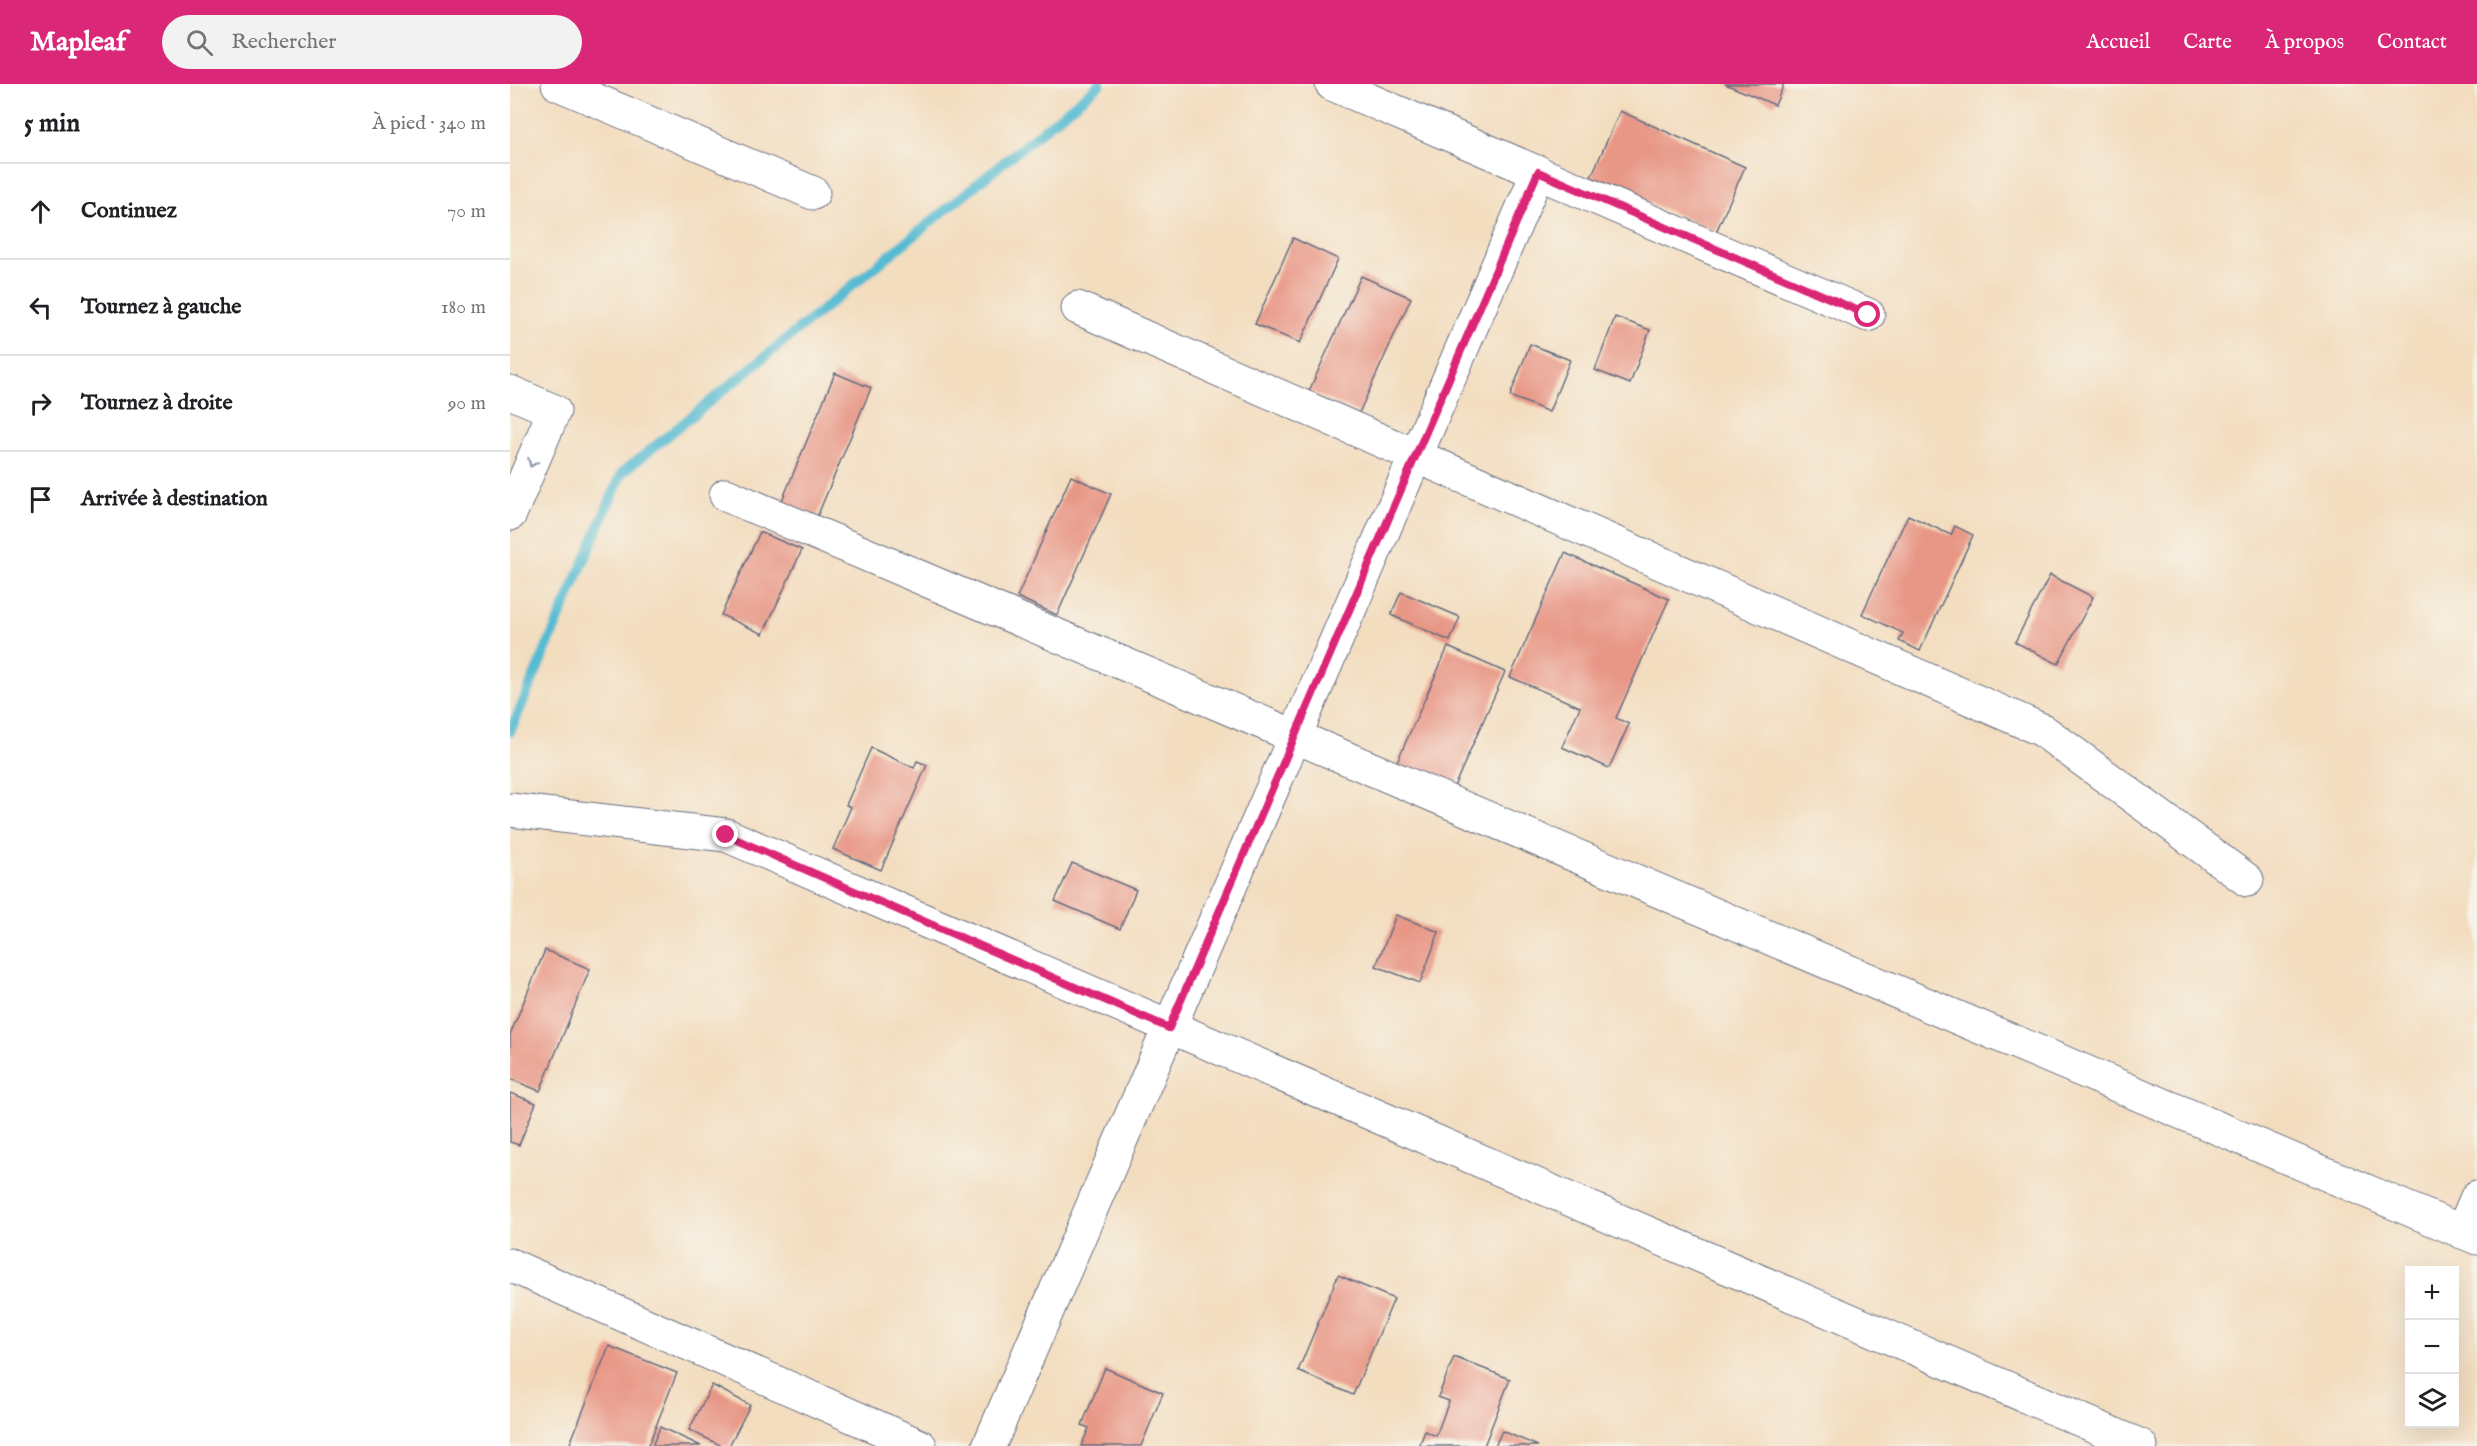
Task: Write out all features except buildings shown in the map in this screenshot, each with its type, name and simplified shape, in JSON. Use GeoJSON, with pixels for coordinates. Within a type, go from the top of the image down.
{"type":"FeatureCollection","features":[{"type":"Feature","properties":{"kind":"street"},"geometry":{"type":"LineString","coordinates":[[558,84],[813,193]]}},
{"type":"Feature","properties":{"kind":"street"},"geometry":{"type":"LineString","coordinates":[[1332,84],[1868,315]]}},
{"type":"Feature","properties":{"kind":"street"},"geometry":{"type":"LineString","coordinates":[[989,1446],[1538,172]]}},
{"type":"Feature","properties":{"kind":"street"},"geometry":{"type":"LineString","coordinates":[[1078,308],[2042,730],[2247,880]]}},
{"type":"Feature","properties":{"kind":"street"},"geometry":{"type":"LineString","coordinates":[[510,392],[554,411],[510,514]]}},
{"type":"Feature","properties":{"kind":"street"},"geometry":{"type":"LineString","coordinates":[[726,495],[2470,1235],[2477,1197]]}},
{"type":"Feature","properties":{"kind":"street"},"geometry":{"type":"LineString","coordinates":[[510,810],[726,835],[2140,1446]]}},
{"type":"Feature","properties":{"kind":"street"},"geometry":{"type":"LineString","coordinates":[[510,1265],[920,1446]]}},
{"type":"Feature","properties":{"kind":"waterway"},"geometry":{"type":"LineString","coordinates":[[510,732],[622,473],[1100,84]]}},
{"type":"Feature","properties":{"kind":"route"},"geometry":{"type":"LineString","coordinates":[[726,835],[1169,1028],[1538,172],[1868,315]]}}]}
